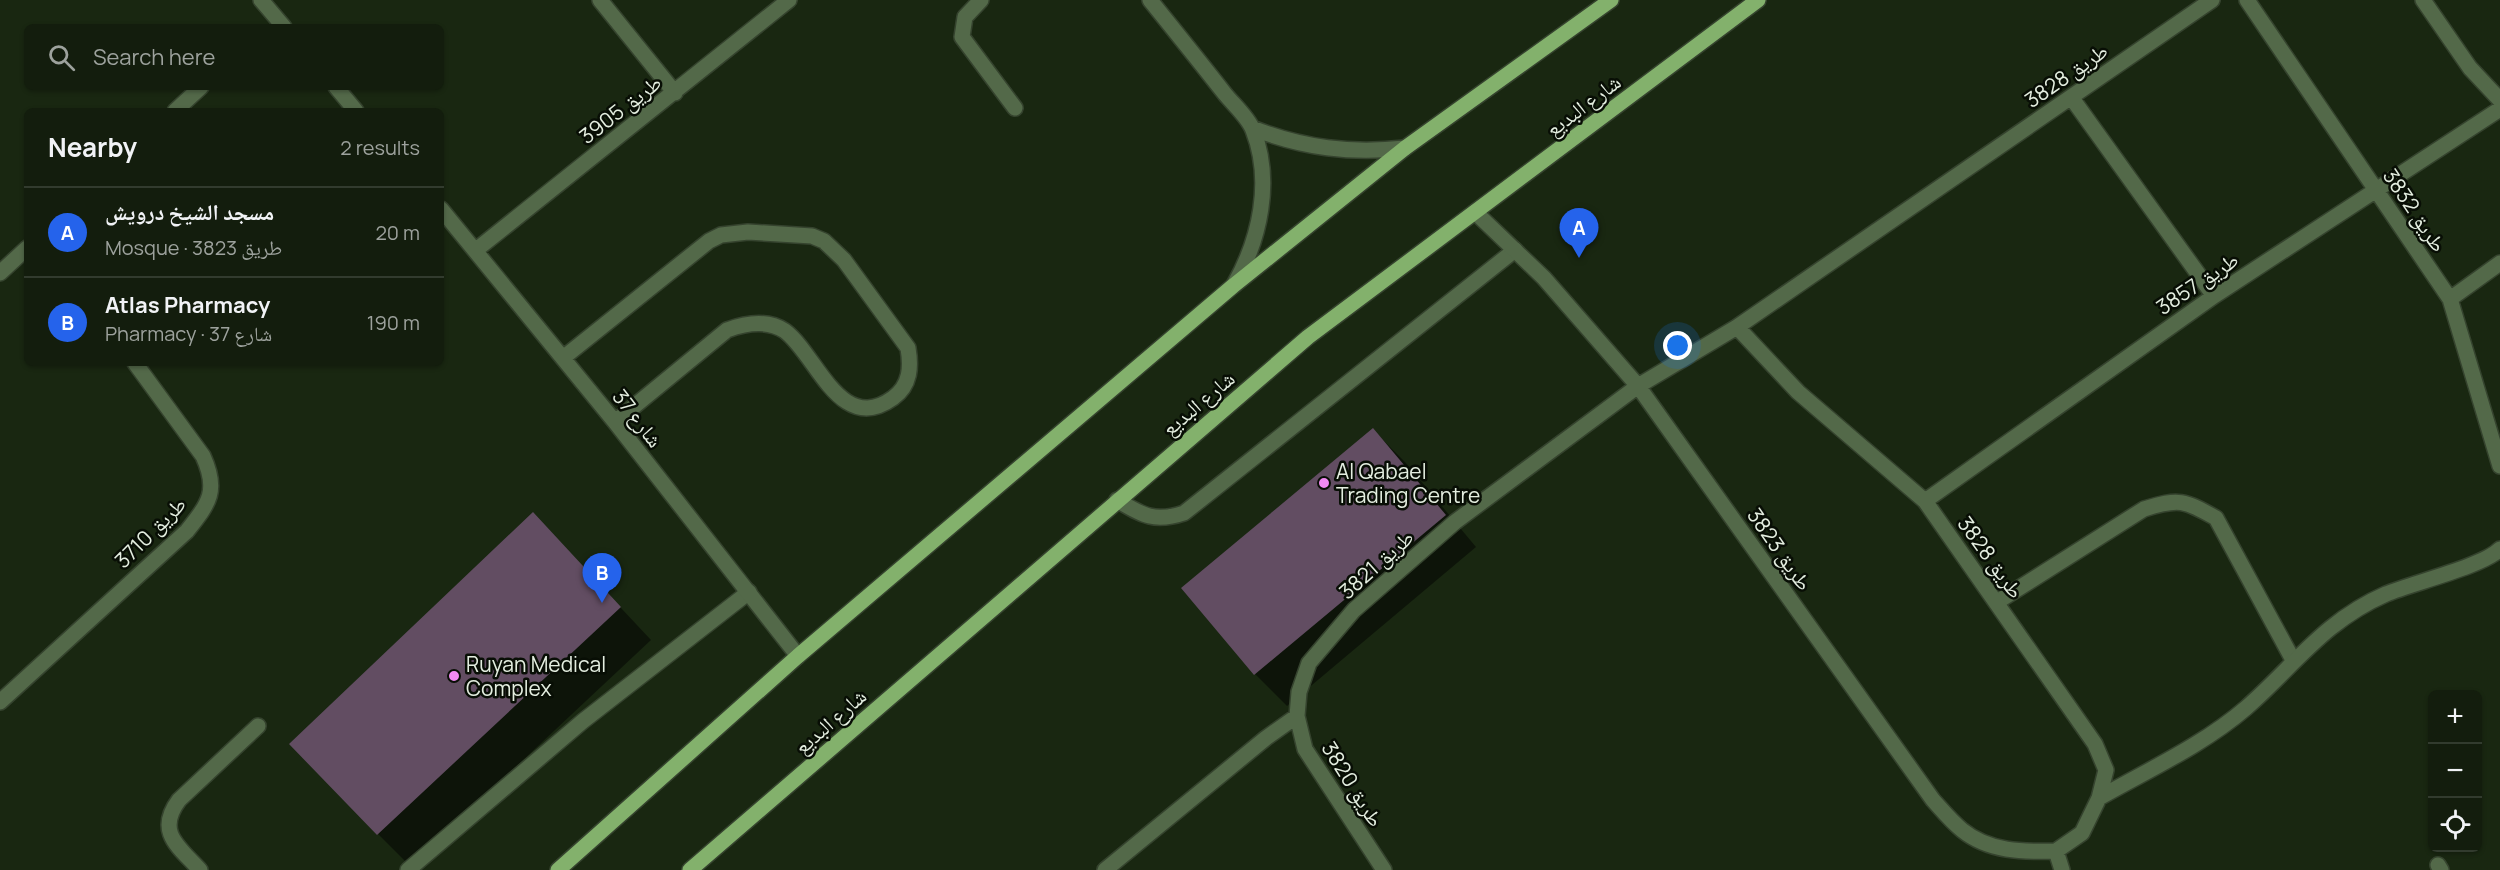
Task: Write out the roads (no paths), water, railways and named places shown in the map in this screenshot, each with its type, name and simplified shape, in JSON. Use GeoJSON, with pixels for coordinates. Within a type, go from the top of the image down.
{"type":"FeatureCollection","features":[{"type":"Feature","properties":{"kind":"main road"},"geometry":{"type":"LineString","coordinates":[[558,870],[798,656],[1233,286],[1406,148],[1611,0]]}},
{"type":"Feature","properties":{"kind":"main road","name":"شارع البديع"},"geometry":{"type":"LineString","coordinates":[[690,870],[1308,337],[1758,0]]}},
{"type":"Feature","properties":{"kind":"street"},"geometry":{"type":"LineString","coordinates":[[261,0],[275,24]]}},
{"type":"Feature","properties":{"kind":"street"},"geometry":{"type":"LineString","coordinates":[[600,0],[675,93]]}},
{"type":"Feature","properties":{"kind":"street","name":"طريق 3905"},"geometry":{"type":"LineString","coordinates":[[476,250],[789,0]]}},
{"type":"Feature","properties":{"kind":"street"},"geometry":{"type":"LineString","coordinates":[[981,0],[965,17],[962,37],[1015,108]]}},
{"type":"Feature","properties":{"kind":"street","name":"طريق 3828"},"geometry":{"type":"LineString","coordinates":[[1638,386],[1737,327],[2212,0]]}},
{"type":"Feature","properties":{"kind":"street","name":"طريق 3832"},"geometry":{"type":"LineString","coordinates":[[2247,0],[2450,299],[2500,466]]}},
{"type":"Feature","properties":{"kind":"street"},"geometry":{"type":"LineString","coordinates":[[2423,0],[2470,68],[2500,100]]}},
{"type":"Feature","properties":{"kind":"street"},"geometry":{"type":"LineString","coordinates":[[1156,2],[1252,128],[1262,182],[1261,210],[1256,236],[1247,262],[1233,286]]}},
{"type":"Feature","properties":{"kind":"street"},"geometry":{"type":"LineString","coordinates":[[177,108],[198,90]]}},
{"type":"Feature","properties":{"kind":"street"},"geometry":{"type":"LineString","coordinates":[[339,90],[354,108]]}},
{"type":"Feature","properties":{"kind":"street"},"geometry":{"type":"LineString","coordinates":[[2071,97],[2214,296]]}},
{"type":"Feature","properties":{"kind":"street","name":"طريق 3857"},"geometry":{"type":"LineString","coordinates":[[1924,501],[2214,296],[2500,109]]}},
{"type":"Feature","properties":{"kind":"street"},"geometry":{"type":"LineString","coordinates":[[1252,128],[1281,140],[1332,150],[1374,152],[1406,148]]}},
{"type":"Feature","properties":{"kind":"street","name":"طريق 3823"},"geometry":{"type":"LineString","coordinates":[[1475,212],[1567,303],[1638,386],[1933,800],[1963,831],[1994,848],[2028,852],[2056,851]]}},
{"type":"Feature","properties":{"kind":"street","name":"شارع 37"},"geometry":{"type":"LineString","coordinates":[[444,213],[615,422],[798,656]]}},
{"type":"Feature","properties":{"kind":"street"},"geometry":{"type":"LineString","coordinates":[[563,357],[709,241],[734,232],[812,236],[824,241],[844,260],[908,348],[911,366],[906,383],[894,397],[878,405],[860,407],[843,400],[830,388],[798,343],[784,330],[765,323],[745,323],[728,330],[615,422]]}},
{"type":"Feature","properties":{"kind":"street"},"geometry":{"type":"LineString","coordinates":[[1117,500],[1149,517],[1167,519],[1184,513],[1515,250]]}},
{"type":"Feature","properties":{"kind":"street"},"geometry":{"type":"LineString","coordinates":[[0,273],[24,251]]}},
{"type":"Feature","properties":{"kind":"street"},"geometry":{"type":"LineString","coordinates":[[2450,299],[2500,263]]}},
{"type":"Feature","properties":{"kind":"street","name":"طريق 3828"},"geometry":{"type":"LineString","coordinates":[[1737,327],[1798,392],[1924,501],[2095,744],[2106,770],[2098,798],[2082,832],[2056,851]]}},
{"type":"Feature","properties":{"kind":"street","name":"طريق 3710"},"geometry":{"type":"LineString","coordinates":[[0,702],[186,531],[212,494],[211,473],[203,456],[137,366]]}},
{"type":"Feature","properties":{"kind":"street","name":"طريق 3821"},"geometry":{"type":"LineString","coordinates":[[1297,716],[1299,692],[1309,663],[1354,610],[1455,522],[1638,386]]}},
{"type":"Feature","properties":{"kind":"street"},"geometry":{"type":"LineString","coordinates":[[1997,602],[2144,509],[2172,501],[2194,505],[2216,518],[2293,660]]}},
{"type":"Feature","properties":{"kind":"street"},"geometry":{"type":"LineString","coordinates":[[2098,798],[2216,729],[2244,709],[2314,640],[2360,608],[2386,594],[2480,560],[2500,549]]}},
{"type":"Feature","properties":{"kind":"street"},"geometry":{"type":"LineString","coordinates":[[408,870],[583,721],[749,592]]}},
{"type":"Feature","properties":{"kind":"street"},"geometry":{"type":"LineString","coordinates":[[1105,870],[1266,738],[1297,716]]}},
{"type":"Feature","properties":{"kind":"street","name":"طريق 3820"},"geometry":{"type":"LineString","coordinates":[[1297,716],[1305,749],[1384,870]]}},
{"type":"Feature","properties":{"kind":"street"},"geometry":{"type":"LineString","coordinates":[[200,870],[171,838],[168,824],[171,811],[258,726]]}},
{"type":"Feature","properties":{"kind":"street"},"geometry":{"type":"LineString","coordinates":[[2056,851],[2062,870]]}},
{"type":"Feature","properties":{"kind":"place","name":"مسجد الشيخ درويش"},"geometry":{"type":"Point","coordinates":[1579,258]}},
{"type":"Feature","properties":{"kind":"place","name":"Al Qabael Trading Centre"},"geometry":{"type":"Point","coordinates":[1324,483]}},
{"type":"Feature","properties":{"kind":"place","name":"Atlas Pharmacy"},"geometry":{"type":"Point","coordinates":[602,603]}},
{"type":"Feature","properties":{"kind":"place","name":"Ruyan Medical Complex"},"geometry":{"type":"Point","coordinates":[454,676]}}]}
